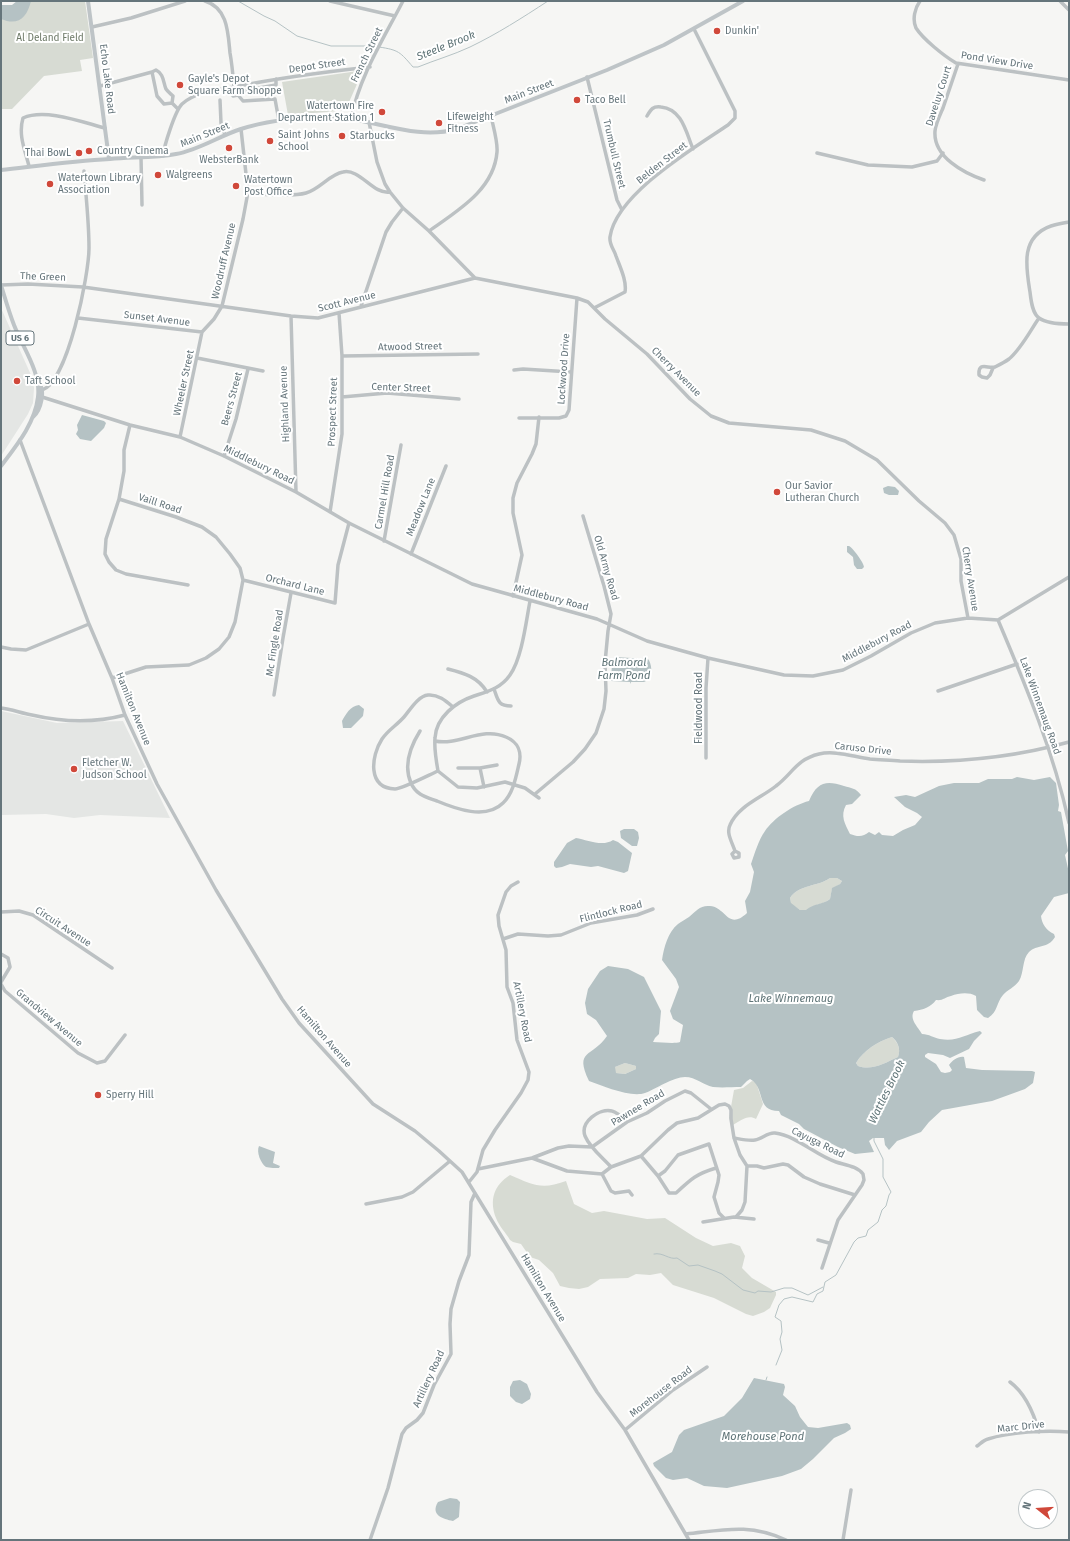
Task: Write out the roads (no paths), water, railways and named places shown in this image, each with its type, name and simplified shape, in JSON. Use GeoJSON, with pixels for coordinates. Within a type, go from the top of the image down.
{"type":"FeatureCollection","features":[{"type":"Feature","properties":{"kind":"main road","name":"Echo Lake Road"},"geometry":{"type":"LineString","coordinates":[[88,1],[110,159]]}},
{"type":"Feature","properties":{"kind":"main road","name":"Main Street"},"geometry":{"type":"LineString","coordinates":[[1,170],[29,166],[163,156],[182,153],[241,129],[279,121],[321,117],[351,118],[414,133],[437,134],[457,129],[491,116],[658,48],[742,1]]}},
{"type":"Feature","properties":{"kind":"main road","name":"US 6"},"geometry":{"type":"LineString","coordinates":[[1,285],[2,293],[14,326],[42,390],[33,417],[20,440],[1,466]]}},
{"type":"Feature","properties":{"kind":"main road","name":"US 6"},"geometry":{"type":"LineString","coordinates":[[38,382],[40,397]]}},
{"type":"Feature","properties":{"kind":"street"},"geometry":{"type":"LineString","coordinates":[[92,27],[131,18],[185,1]]}},
{"type":"Feature","properties":{"kind":"street"},"geometry":{"type":"LineString","coordinates":[[205,1],[218,9],[228,28],[234,87]]}},
{"type":"Feature","properties":{"kind":"street"},"geometry":{"type":"LineString","coordinates":[[330,1],[395,16]]}},
{"type":"Feature","properties":{"kind":"street","name":"French Street"},"geometry":{"type":"LineString","coordinates":[[351,118],[357,96],[370,66],[403,1]]}},
{"type":"Feature","properties":{"kind":"street","name":"Pond View Drive"},"geometry":{"type":"LineString","coordinates":[[920,1],[917,5],[914,18],[916,27],[946,57],[958,64],[1069,80]]}},
{"type":"Feature","properties":{"kind":"street"},"geometry":{"type":"LineString","coordinates":[[1060,1],[1069,10]]}},
{"type":"Feature","properties":{"kind":"street","name":"Belden Street"},"geometry":{"type":"LineString","coordinates":[[594,308],[625,292],[626,287],[623,275],[611,247],[610,237],[614,225],[622,210],[647,183],[728,125],[735,118],[735,111],[694,29]]}},
{"type":"Feature","properties":{"kind":"street","name":"Daveluy Court"},"geometry":{"type":"LineString","coordinates":[[958,64],[935,131],[939,148],[943,153],[958,168],[972,176],[984,180]]}},
{"type":"Feature","properties":{"kind":"street","name":"Depot Street"},"geometry":{"type":"LineString","coordinates":[[178,109],[186,101],[196,96],[234,87],[276,79],[370,66]]}},
{"type":"Feature","properties":{"kind":"street"},"geometry":{"type":"LineString","coordinates":[[100,86],[156,70],[163,76],[167,90],[174,96],[172,103]]}},
{"type":"Feature","properties":{"kind":"street"},"geometry":{"type":"LineString","coordinates":[[152,72],[157,96],[164,104],[172,103]]}},
{"type":"Feature","properties":{"kind":"street","name":"Trumbull Street"},"geometry":{"type":"LineString","coordinates":[[587,77],[616,200],[622,210]]}},
{"type":"Feature","properties":{"kind":"street"},"geometry":{"type":"LineString","coordinates":[[233,96],[247,90],[276,85],[276,79]]}},
{"type":"Feature","properties":{"kind":"street"},"geometry":{"type":"LineString","coordinates":[[238,95],[243,101],[275,100],[279,121]]}},
{"type":"Feature","properties":{"kind":"street"},"geometry":{"type":"LineString","coordinates":[[220,100],[221,123],[225,135]]}},
{"type":"Feature","properties":{"kind":"street"},"geometry":{"type":"LineString","coordinates":[[163,156],[178,109],[172,103]]}},
{"type":"Feature","properties":{"kind":"street"},"geometry":{"type":"LineString","coordinates":[[647,116],[651,109],[656,106],[668,107],[676,112],[693,149]]}},
{"type":"Feature","properties":{"kind":"street"},"geometry":{"type":"LineString","coordinates":[[29,166],[20,127],[23,118],[30,115],[69,118],[105,128]]}},
{"type":"Feature","properties":{"kind":"street"},"geometry":{"type":"LineString","coordinates":[[429,231],[468,202],[485,185],[494,166],[497,151],[491,116]]}},
{"type":"Feature","properties":{"kind":"street"},"geometry":{"type":"LineString","coordinates":[[369,122],[377,162],[385,184],[390,192],[403,208],[429,231],[475,278]]}},
{"type":"Feature","properties":{"kind":"street","name":"Woodruff Avenue"},"geometry":{"type":"LineString","coordinates":[[84,287],[222,306],[237,247],[248,192],[241,129]]}},
{"type":"Feature","properties":{"kind":"street"},"geometry":{"type":"LineString","coordinates":[[817,152],[868,165],[907,167],[937,161],[943,153]]}},
{"type":"Feature","properties":{"kind":"street"},"geometry":{"type":"LineString","coordinates":[[141,157],[142,205]]}},
{"type":"Feature","properties":{"kind":"street"},"geometry":{"type":"LineString","coordinates":[[42,390],[47,388],[54,378],[67,352],[78,318],[84,287],[89,249],[84,171]]}},
{"type":"Feature","properties":{"kind":"street"},"geometry":{"type":"LineString","coordinates":[[248,192],[253,194],[305,193],[319,187],[344,172],[350,172],[381,192],[390,192]]}},
{"type":"Feature","properties":{"kind":"street"},"geometry":{"type":"LineString","coordinates":[[361,306],[386,232],[403,208]]}},
{"type":"Feature","properties":{"kind":"street"},"geometry":{"type":"LineString","coordinates":[[1069,222],[1052,226],[1043,230],[1036,236],[1030,244],[1026,264],[1033,310],[1039,318],[1051,322],[1069,324]]}},
{"type":"Feature","properties":{"kind":"street","name":"Scott Avenue"},"geometry":{"type":"LineString","coordinates":[[222,306],[291,316],[318,318],[475,278]]}},
{"type":"Feature","properties":{"kind":"street","name":"Cherry Avenue"},"geometry":{"type":"LineString","coordinates":[[475,278],[577,298],[588,302],[605,319],[647,354],[690,398],[711,416],[729,423],[811,430],[845,441],[877,460],[919,501],[945,523],[954,535],[961,559],[961,580],[968,618]]}},
{"type":"Feature","properties":{"kind":"street","name":"The Green"},"geometry":{"type":"LineString","coordinates":[[1,285],[34,284],[84,287]]}},
{"type":"Feature","properties":{"kind":"street","name":"Lockwood Drive"},"geometry":{"type":"LineString","coordinates":[[519,418],[559,418],[566,416],[570,410],[571,372],[577,298]]}},
{"type":"Feature","properties":{"kind":"street","name":"Sunset Avenue"},"geometry":{"type":"LineString","coordinates":[[78,318],[202,332],[214,319],[222,306]]}},
{"type":"Feature","properties":{"kind":"street","name":"Prospect Street"},"geometry":{"type":"LineString","coordinates":[[330,512],[342,434],[342,356],[339,313]]}},
{"type":"Feature","properties":{"kind":"street","name":"Highland Avenue"},"geometry":{"type":"LineString","coordinates":[[291,316],[296,492]]}},
{"type":"Feature","properties":{"kind":"street"},"geometry":{"type":"LineString","coordinates":[[993,368],[1008,359],[1023,342],[1039,318]]}},
{"type":"Feature","properties":{"kind":"street","name":"Wheeler Street"},"geometry":{"type":"LineString","coordinates":[[180,438],[202,332]]}},
{"type":"Feature","properties":{"kind":"street","name":"Atwood Street"},"geometry":{"type":"LineString","coordinates":[[342,356],[478,354]]}},
{"type":"Feature","properties":{"kind":"street"},"geometry":{"type":"LineString","coordinates":[[197,358],[263,371]]}},
{"type":"Feature","properties":{"kind":"street","name":"Beers Street"},"geometry":{"type":"LineString","coordinates":[[224,456],[236,419],[248,369]]}},
{"type":"Feature","properties":{"kind":"street"},"geometry":{"type":"LineString","coordinates":[[514,370],[523,369],[571,372]]}},
{"type":"Feature","properties":{"kind":"street","name":"Center Street"},"geometry":{"type":"LineString","coordinates":[[342,397],[387,394],[459,399]]}},
{"type":"Feature","properties":{"kind":"street","name":"Middlebury Road"},"geometry":{"type":"LineString","coordinates":[[40,397],[130,425],[180,438],[224,456],[296,492],[349,523],[472,584],[588,616],[610,624],[647,641],[708,658],[784,675],[818,675],[843,670],[853,666],[924,626],[968,618],[998,620]]}},
{"type":"Feature","properties":{"kind":"street"},"geometry":{"type":"LineString","coordinates":[[513,596],[522,555],[513,513],[513,498],[518,483],[536,444],[539,417]]}},
{"type":"Feature","properties":{"kind":"street"},"geometry":{"type":"LineString","coordinates":[[130,425],[124,450],[124,471],[119,499],[106,540],[105,554],[109,562],[116,570],[126,574],[188,585]]}},
{"type":"Feature","properties":{"kind":"street","name":"Hamilton Avenue"},"geometry":{"type":"LineString","coordinates":[[20,440],[125,715],[157,784],[209,877],[282,999],[299,1023],[373,1104],[415,1131],[458,1167],[469,1182],[597,1392],[625,1430],[689,1540]]}},
{"type":"Feature","properties":{"kind":"street","name":"Carmel Hill Road"},"geometry":{"type":"LineString","coordinates":[[384,541],[401,445]]}},
{"type":"Feature","properties":{"kind":"street","name":"Meadow Lane"},"geometry":{"type":"LineString","coordinates":[[411,554],[446,466]]}},
{"type":"Feature","properties":{"kind":"street","name":"Vaill Road"},"geometry":{"type":"LineString","coordinates":[[119,499],[202,527],[216,537],[230,554],[240,568],[243,580]]}},
{"type":"Feature","properties":{"kind":"street","name":"Old Army Road"},"geometry":{"type":"LineString","coordinates":[[583,516],[611,614],[610,624]]}},
{"type":"Feature","properties":{"kind":"street","name":"Orchard Lane"},"geometry":{"type":"LineString","coordinates":[[243,580],[335,603],[338,565],[349,523]]}},
{"type":"Feature","properties":{"kind":"street"},"geometry":{"type":"LineString","coordinates":[[998,620],[1069,577]]}},
{"type":"Feature","properties":{"kind":"street"},"geometry":{"type":"LineString","coordinates":[[112,678],[146,667],[189,665],[206,658],[219,649],[229,637],[235,622],[243,580]]}},
{"type":"Feature","properties":{"kind":"street","name":"Mc Fingle Road"},"geometry":{"type":"LineString","coordinates":[[274,695],[291,593]]}},
{"type":"Feature","properties":{"kind":"street"},"geometry":{"type":"LineString","coordinates":[[530,601],[518,659],[510,674],[499,687],[465,699],[452,707],[440,722],[435,736],[435,741],[438,771],[458,787],[477,788],[505,782],[525,788],[539,798]]}},
{"type":"Feature","properties":{"kind":"street","name":"Lake Winnemaug Road"},"geometry":{"type":"LineString","coordinates":[[998,620],[1017,664],[1048,748],[1062,791],[1069,823]]}},
{"type":"Feature","properties":{"kind":"street"},"geometry":{"type":"LineString","coordinates":[[1,647],[26,650],[89,624]]}},
{"type":"Feature","properties":{"kind":"street"},"geometry":{"type":"LineString","coordinates":[[535,794],[573,762],[590,743],[598,728],[606,700],[605,663],[607,636],[610,624]]}},
{"type":"Feature","properties":{"kind":"street","name":"Fieldwood Road"},"geometry":{"type":"LineString","coordinates":[[706,758],[706,688],[708,658]]}},
{"type":"Feature","properties":{"kind":"street"},"geometry":{"type":"LineString","coordinates":[[938,691],[1017,664]]}},
{"type":"Feature","properties":{"kind":"street"},"geometry":{"type":"LineString","coordinates":[[448,669],[464,673],[478,681],[487,692]]}},
{"type":"Feature","properties":{"kind":"street"},"geometry":{"type":"LineString","coordinates":[[494,689],[500,704],[504,706],[511,706]]}},
{"type":"Feature","properties":{"kind":"street"},"geometry":{"type":"LineString","coordinates":[[438,771],[397,789],[386,788],[378,783],[374,773],[375,757],[381,740],[390,728],[401,721],[420,699],[428,695],[436,696],[445,700],[452,707]]}},
{"type":"Feature","properties":{"kind":"street"},"geometry":{"type":"LineString","coordinates":[[1,708],[63,720],[111,719],[125,715]]}},
{"type":"Feature","properties":{"kind":"street"},"geometry":{"type":"LineString","coordinates":[[420,731],[414,741],[407,761],[407,771],[411,783],[416,791],[424,797],[465,811],[480,812],[492,810],[503,804],[513,785],[520,760],[519,748],[514,741],[505,736],[496,734],[477,734],[449,742],[435,741]]}},
{"type":"Feature","properties":{"kind":"street","name":"Caruso Drive"},"geometry":{"type":"LineString","coordinates":[[735,850],[729,834],[729,826],[738,812],[777,786],[798,764],[809,757],[832,753],[871,759],[931,761],[1014,754],[1048,748],[1069,742]]}},
{"type":"Feature","properties":{"kind":"street"},"geometry":{"type":"LineString","coordinates":[[458,768],[480,768],[496,765]]}},
{"type":"Feature","properties":{"kind":"street"},"geometry":{"type":"LineString","coordinates":[[480,768],[484,787]]}},
{"type":"Feature","properties":{"kind":"street","name":"Artillery Road"},"geometry":{"type":"LineString","coordinates":[[469,1182],[478,1169],[483,1150],[528,1080],[529,1072],[517,1040],[513,1003],[507,987],[506,950],[499,926],[498,915],[506,892],[511,886],[518,882]]}},
{"type":"Feature","properties":{"kind":"street","name":"Flintlock Road"},"geometry":{"type":"LineString","coordinates":[[503,939],[518,934],[548,936],[561,935],[591,923],[637,915],[653,909]]}},
{"type":"Feature","properties":{"kind":"street","name":"Circuit Avenue"},"geometry":{"type":"LineString","coordinates":[[1,912],[19,911],[33,915],[112,968]]}},
{"type":"Feature","properties":{"kind":"street","name":"Grandview Avenue"},"geometry":{"type":"LineString","coordinates":[[1,954],[8,958],[10,967],[1,983],[5,991],[78,1053],[97,1063],[104,1061],[125,1035]]}},
{"type":"Feature","properties":{"kind":"street","name":"Pawnee Road"},"geometry":{"type":"LineString","coordinates":[[592,1147],[627,1122],[647,1113],[665,1101],[685,1091],[691,1093],[711,1110]]}},
{"type":"Feature","properties":{"kind":"street"},"geometry":{"type":"LineString","coordinates":[[532,1158],[567,1171],[602,1174],[611,1167],[641,1156],[677,1123],[698,1118],[719,1105],[725,1104],[729,1106],[731,1110],[734,1138],[740,1155],[747,1166],[745,1202],[742,1210],[736,1217]]}},
{"type":"Feature","properties":{"kind":"street"},"geometry":{"type":"LineString","coordinates":[[611,1167],[592,1147],[584,1129],[587,1121],[596,1114],[606,1110],[614,1111],[627,1122]]}},
{"type":"Feature","properties":{"kind":"street","name":"Cayuga Road"},"geometry":{"type":"LineString","coordinates":[[734,1138],[753,1140],[759,1139],[770,1133],[775,1133],[790,1138],[834,1162],[856,1168],[863,1174],[864,1180],[856,1195],[838,1220],[829,1243],[822,1268]]}},
{"type":"Feature","properties":{"kind":"street"},"geometry":{"type":"LineString","coordinates":[[658,1176],[665,1171],[678,1155],[709,1144],[719,1175],[714,1197],[719,1213],[724,1218]]}},
{"type":"Feature","properties":{"kind":"street"},"geometry":{"type":"LineString","coordinates":[[478,1169],[532,1158],[558,1148],[569,1146],[592,1147]]}},
{"type":"Feature","properties":{"kind":"street"},"geometry":{"type":"LineString","coordinates":[[641,1156],[658,1176],[669,1193],[673,1194],[694,1176],[716,1168]]}},
{"type":"Feature","properties":{"kind":"street"},"geometry":{"type":"LineString","coordinates":[[366,1204],[402,1197],[413,1192],[450,1161]]}},
{"type":"Feature","properties":{"kind":"street"},"geometry":{"type":"LineString","coordinates":[[747,1166],[764,1168],[783,1164],[788,1165],[804,1177],[820,1184],[856,1195]]}},
{"type":"Feature","properties":{"kind":"street"},"geometry":{"type":"LineString","coordinates":[[602,1174],[611,1190],[615,1193],[629,1191],[632,1195]]}},
{"type":"Feature","properties":{"kind":"street","name":"Artillery Road"},"geometry":{"type":"LineString","coordinates":[[370,1540],[388,1488],[402,1434],[406,1428],[423,1413],[434,1385],[451,1354],[451,1309],[459,1281],[469,1255],[471,1202],[475,1193]]}},
{"type":"Feature","properties":{"kind":"street"},"geometry":{"type":"LineString","coordinates":[[703,1222],[736,1217],[754,1219]]}},
{"type":"Feature","properties":{"kind":"street"},"geometry":{"type":"LineString","coordinates":[[818,1240],[829,1243]]}},
{"type":"Feature","properties":{"kind":"street","name":"Morehouse Road"},"geometry":{"type":"LineString","coordinates":[[625,1430],[673,1390],[707,1367]]}},
{"type":"Feature","properties":{"kind":"street"},"geometry":{"type":"LineString","coordinates":[[1010,1382],[1018,1388],[1032,1411],[1039,1432]]}},
{"type":"Feature","properties":{"kind":"street","name":"Marc Drive"},"geometry":{"type":"LineString","coordinates":[[978,1446],[986,1439],[1004,1436],[1039,1432],[1069,1432]]}},
{"type":"Feature","properties":{"kind":"street"},"geometry":{"type":"LineString","coordinates":[[843,1540],[851,1490]]}},
{"type":"Feature","properties":{"kind":"street"},"geometry":{"type":"LineString","coordinates":[[686,1534],[747,1528],[773,1534],[786,1540]]}},
{"type":"Feature","properties":{"kind":"water"},"geometry":{"type":"Polygon","coordinates":[[[17,1],[31,1],[24,16],[17,21],[12,22],[1,19],[1,5],[12,5],[17,1]]]}},
{"type":"Feature","properties":{"kind":"water"},"geometry":{"type":"Polygon","coordinates":[[[82,415],[104,421],[106,423],[104,428],[91,441],[80,439],[76,434],[78,430],[77,425],[82,415]]]}},
{"type":"Feature","properties":{"kind":"water"},"geometry":{"type":"Polygon","coordinates":[[[888,486],[895,487],[899,491],[898,495],[889,495],[884,493],[883,488],[888,486]]]}},
{"type":"Feature","properties":{"kind":"water"},"geometry":{"type":"Polygon","coordinates":[[[847,546],[851,547],[856,552],[864,565],[862,569],[857,569],[854,565],[853,557],[847,552],[847,546]]]}},
{"type":"Feature","properties":{"kind":"water","name":"Balmoral Farm Pond"},"geometry":{"type":"Polygon","coordinates":[[[615,657],[648,659],[651,669],[650,679],[644,682],[631,682],[630,684],[630,682],[611,681],[612,663],[615,657]]]}},
{"type":"Feature","properties":{"kind":"water"},"geometry":{"type":"Polygon","coordinates":[[[359,705],[364,709],[363,716],[351,728],[343,728],[342,721],[347,713],[353,707],[359,705]]]}},
{"type":"Feature","properties":{"kind":"water","name":"Lake Winnemaug"},"geometry":{"type":"Polygon","coordinates":[[[1017,777],[1034,780],[1050,777],[1056,783],[1059,805],[1058,811],[1061,812],[1068,851],[1065,855],[1069,873],[1069,893],[1054,897],[1041,916],[1042,922],[1049,931],[1054,934],[1055,937],[1046,945],[1035,948],[1029,952],[1025,958],[1019,981],[1003,995],[994,1013],[988,1018],[984,1017],[977,1010],[976,996],[964,993],[936,1000],[932,1005],[926,1008],[914,1011],[913,1020],[922,1034],[946,1040],[960,1038],[980,1031],[982,1033],[969,1049],[950,1058],[943,1055],[928,1053],[925,1055],[925,1057],[936,1064],[941,1072],[950,1072],[952,1070],[949,1065],[956,1059],[964,1057],[966,1068],[1035,1072],[1033,1083],[1025,1089],[992,1101],[942,1110],[921,1132],[897,1141],[889,1150],[885,1145],[884,1138],[873,1138],[869,1141],[874,1152],[855,1154],[804,1129],[799,1124],[781,1115],[779,1111],[772,1110],[767,1107],[763,1103],[758,1087],[750,1079],[741,1087],[713,1087],[689,1077],[685,1077],[670,1081],[645,1093],[639,1094],[617,1091],[589,1081],[583,1064],[584,1058],[607,1036],[596,1020],[587,1014],[585,1003],[588,989],[600,971],[608,966],[628,969],[644,977],[661,1011],[659,1034],[653,1042],[680,1042],[683,1025],[673,1019],[670,1011],[679,987],[676,979],[662,960],[669,935],[678,924],[703,906],[715,907],[727,917],[735,920],[741,918],[747,913],[745,901],[750,892],[754,872],[751,864],[763,835],[773,821],[784,813],[809,801],[819,786],[827,783],[838,784],[853,789],[861,795],[852,804],[846,805],[844,809],[843,816],[850,834],[860,836],[869,832],[875,835],[879,832],[882,835],[893,836],[915,825],[922,817],[905,807],[894,797],[906,795],[915,797],[939,786],[954,783],[979,783],[988,779],[1012,779],[1017,777]],[[830,878],[798,890],[790,898],[791,903],[800,910],[806,910],[830,899],[832,888],[840,884],[842,881],[837,878],[830,878]],[[892,1037],[871,1047],[863,1054],[856,1063],[858,1066],[868,1068],[873,1067],[898,1057],[899,1048],[896,1041],[892,1037]],[[625,1063],[615,1067],[616,1073],[625,1074],[636,1069],[636,1066],[625,1063]]]}},
{"type":"Feature","properties":{"kind":"water"},"geometry":{"type":"Polygon","coordinates":[[[624,829],[634,829],[638,832],[639,838],[637,846],[632,846],[621,838],[620,831],[624,829]]]}},
{"type":"Feature","properties":{"kind":"water"},"geometry":{"type":"Polygon","coordinates":[[[576,838],[600,843],[613,840],[618,842],[632,853],[628,871],[624,873],[598,866],[591,867],[570,864],[556,868],[554,866],[554,862],[567,843],[576,838]]]}},
{"type":"Feature","properties":{"kind":"water"},"geometry":{"type":"Polygon","coordinates":[[[259,1146],[275,1152],[273,1163],[280,1166],[279,1168],[266,1167],[264,1165],[259,1154],[259,1146]]]}},
{"type":"Feature","properties":{"kind":"water","name":"Morehouse Pond"},"geometry":{"type":"Polygon","coordinates":[[[754,1378],[784,1384],[785,1387],[783,1395],[795,1406],[800,1417],[808,1427],[818,1428],[847,1423],[850,1425],[851,1429],[834,1438],[801,1469],[782,1476],[727,1488],[704,1486],[687,1478],[673,1480],[666,1478],[654,1466],[653,1463],[672,1452],[679,1435],[684,1430],[724,1416],[742,1398],[754,1378]]]}},
{"type":"Feature","properties":{"kind":"water"},"geometry":{"type":"Polygon","coordinates":[[[520,1380],[527,1384],[531,1394],[530,1399],[522,1404],[516,1402],[510,1396],[510,1387],[513,1381],[520,1380]]]}},
{"type":"Feature","properties":{"kind":"water"},"geometry":{"type":"Polygon","coordinates":[[[450,1498],[457,1499],[460,1502],[459,1517],[453,1521],[442,1518],[436,1510],[438,1502],[450,1498]]]}},
{"type":"Feature","properties":{"kind":"waterway","name":"Steele Brook"},"geometry":{"type":"LineString","coordinates":[[238,1],[275,21],[297,36],[331,46],[376,47]]}},
{"type":"Feature","properties":{"kind":"waterway","name":"Steele Brook"},"geometry":{"type":"LineString","coordinates":[[379,47],[399,52],[413,67],[418,67],[457,53],[480,42],[509,26],[548,1]]}},
{"type":"Feature","properties":{"kind":"waterway","name":"Wattles Brook"},"geometry":{"type":"LineString","coordinates":[[776,1365],[782,1350],[780,1339],[782,1332],[781,1321],[775,1317],[779,1305],[784,1299],[792,1297],[813,1302],[817,1294],[823,1291],[825,1282],[836,1275],[854,1242],[858,1238],[866,1236],[868,1230],[878,1222],[882,1210],[886,1206],[891,1192],[883,1177],[883,1159],[874,1141],[874,1137]]}},
{"type":"Feature","properties":{"kind":"waterway"},"geometry":{"type":"LineString","coordinates":[[654,1254],[677,1258],[689,1266],[698,1265],[715,1271],[722,1274],[743,1290],[755,1293],[758,1291],[771,1292],[784,1288],[792,1288],[808,1295],[823,1287]]}},
{"type":"Feature","properties":{"kind":"place","name":"Dunkin'"},"geometry":{"type":"Point","coordinates":[717,31]}},
{"type":"Feature","properties":{"kind":"place","name":"Gayle's Depot Square Farm Shoppe"},"geometry":{"type":"Point","coordinates":[180,85]}},
{"type":"Feature","properties":{"kind":"place","name":"Taco Bell"},"geometry":{"type":"Point","coordinates":[577,100]}},
{"type":"Feature","properties":{"kind":"place","name":"Watertown Fire Department Station 1"},"geometry":{"type":"Point","coordinates":[382,112]}},
{"type":"Feature","properties":{"kind":"place","name":"Lifeweight Fitness"},"geometry":{"type":"Point","coordinates":[439,123]}},
{"type":"Feature","properties":{"kind":"place","name":"Starbucks"},"geometry":{"type":"Point","coordinates":[342,136]}},
{"type":"Feature","properties":{"kind":"place","name":"Saint Johns School"},"geometry":{"type":"Point","coordinates":[270,141]}},
{"type":"Feature","properties":{"kind":"place","name":"WebsterBank"},"geometry":{"type":"Point","coordinates":[229,148]}},
{"type":"Feature","properties":{"kind":"place","name":"Country Cinema"},"geometry":{"type":"Point","coordinates":[89,151]}},
{"type":"Feature","properties":{"kind":"place","name":"Thai BowL"},"geometry":{"type":"Point","coordinates":[79,153]}},
{"type":"Feature","properties":{"kind":"place","name":"Walgreens"},"geometry":{"type":"Point","coordinates":[158,175]}},
{"type":"Feature","properties":{"kind":"place","name":"Watertown Library Association"},"geometry":{"type":"Point","coordinates":[50,184]}},
{"type":"Feature","properties":{"kind":"place","name":"Watertown Post Office"},"geometry":{"type":"Point","coordinates":[236,186]}},
{"type":"Feature","properties":{"kind":"place","name":"Taft School"},"geometry":{"type":"Point","coordinates":[17,381]}},
{"type":"Feature","properties":{"kind":"place","name":"Our Savior Lutheran Church"},"geometry":{"type":"Point","coordinates":[777,492]}},
{"type":"Feature","properties":{"kind":"place","name":"Fletcher W. Judson School"},"geometry":{"type":"Point","coordinates":[74,769]}},
{"type":"Feature","properties":{"kind":"place","name":"Sperry Hill"},"geometry":{"type":"Point","coordinates":[98,1095]}},
{"type":"Feature","properties":{"kind":"park label","name":"Al Deland Field"},"geometry":{"type":"Point","coordinates":[50,38]}}]}
